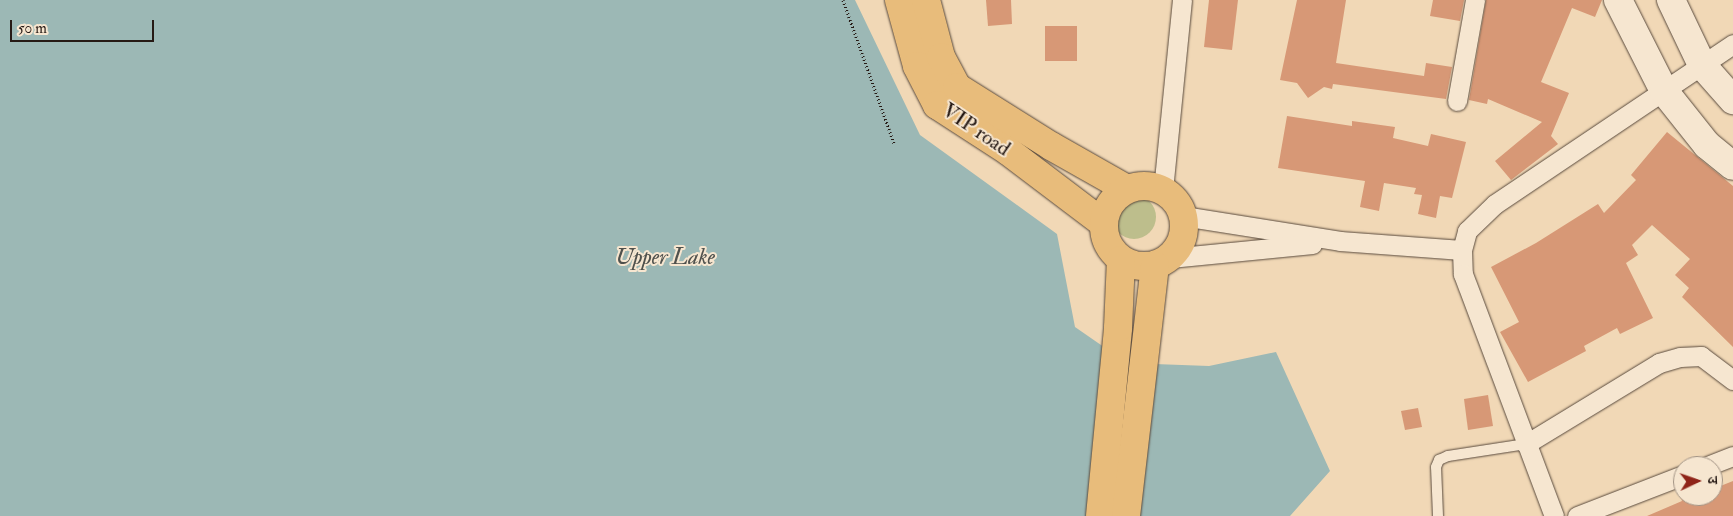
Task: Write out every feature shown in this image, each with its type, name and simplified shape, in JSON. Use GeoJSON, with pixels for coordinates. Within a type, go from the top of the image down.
{"type":"FeatureCollection","features":[{"type":"Feature","properties":{"kind":"main road","name":"VIP road"},"geometry":{"type":"LineString","coordinates":[[899,0],[917,66],[937,105],[1008,151],[1104,223]]}},
{"type":"Feature","properties":{"kind":"main road","name":"VIP road"},"geometry":{"type":"LineString","coordinates":[[926,0],[941,57],[957,87],[1051,146],[1127,189]]}},
{"type":"Feature","properties":{"kind":"main road"},"geometry":{"type":"LineString","coordinates":[[1145,185],[1163,190],[1179,206],[1185,228],[1181,244],[1162,262],[1138,267],[1121,260],[1108,244],[1104,223],[1111,202],[1127,189],[1145,185]]}},
{"type":"Feature","properties":{"kind":"main road"},"geometry":{"type":"LineString","coordinates":[[1100,516],[1118,328],[1121,260]]}},
{"type":"Feature","properties":{"kind":"main road"},"geometry":{"type":"LineString","coordinates":[[1126,516],[1147,331],[1162,262]]}},
{"type":"Feature","properties":{"kind":"street"},"geometry":{"type":"LineString","coordinates":[[1163,190],[1182,0]]}},
{"type":"Feature","properties":{"kind":"street"},"geometry":{"type":"LineString","coordinates":[[1457,101],[1475,0]]}},
{"type":"Feature","properties":{"kind":"street"},"geometry":{"type":"LineString","coordinates":[[1618,0],[1664,91],[1708,145],[1733,166]]}},
{"type":"Feature","properties":{"kind":"street"},"geometry":{"type":"LineString","coordinates":[[1671,0],[1702,65],[1733,100]]}},
{"type":"Feature","properties":{"kind":"street"},"geometry":{"type":"LineString","coordinates":[[1554,516],[1463,274],[1462,250],[1467,231],[1495,204],[1733,44]]}},
{"type":"Feature","properties":{"kind":"street"},"geometry":{"type":"LineString","coordinates":[[1183,216],[1340,241],[1462,250]]}},
{"type":"Feature","properties":{"kind":"street"},"geometry":{"type":"LineString","coordinates":[[1162,262],[1340,241]]}},
{"type":"Feature","properties":{"kind":"street"},"geometry":{"type":"LineString","coordinates":[[1526,444],[1659,363],[1680,357],[1701,356],[1733,380]]}},
{"type":"Feature","properties":{"kind":"street"},"geometry":{"type":"LineString","coordinates":[[1577,516],[1673,479]]}},
{"type":"Feature","properties":{"kind":"lane"},"geometry":{"type":"LineString","coordinates":[[1438,516],[1436,467],[1439,460],[1448,456],[1526,444]]}},
{"type":"Feature","properties":{"kind":"path"},"geometry":{"type":"LineString","coordinates":[[843,0],[894,142]]}},
{"type":"Feature","properties":{"kind":"green space"},"geometry":{"type":"Polygon","coordinates":[[[1134,195],[1146,199],[1152,205],[1156,217],[1152,229],[1146,235],[1134,239],[1122,235],[1116,229],[1112,217],[1116,205],[1122,199],[1134,195]]]}},
{"type":"Feature","properties":{"kind":"water","name":"Upper Lake"},"geometry":{"type":"Polygon","coordinates":[[[0,0],[855,0],[920,135],[1057,234],[1075,327],[1127,363],[1209,366],[1276,352],[1330,471],[1290,516],[0,516],[0,0]]]}},
{"type":"Feature","properties":{"kind":"building"},"geometry":{"type":"Polygon","coordinates":[[[986,0],[1011,0],[1012,24],[988,26],[986,0]]]}},
{"type":"Feature","properties":{"kind":"building"},"geometry":{"type":"Polygon","coordinates":[[[1209,0],[1238,0],[1232,50],[1204,47],[1209,0]]]}},
{"type":"Feature","properties":{"kind":"building"},"geometry":{"type":"Polygon","coordinates":[[[1297,0],[1346,0],[1336,63],[1424,76],[1426,63],[1452,67],[1446,99],[1333,84],[1332,89],[1324,87],[1308,98],[1297,83],[1280,80],[1297,0]]]}},
{"type":"Feature","properties":{"kind":"building"},"geometry":{"type":"Polygon","coordinates":[[[1433,0],[1464,0],[1460,21],[1430,16],[1433,0]]]}},
{"type":"Feature","properties":{"kind":"building"},"geometry":{"type":"Polygon","coordinates":[[[1486,0],[1602,0],[1595,17],[1572,8],[1541,82],[1569,93],[1551,136],[1558,144],[1511,180],[1495,161],[1542,122],[1488,99],[1487,104],[1469,100],[1486,0]]]}},
{"type":"Feature","properties":{"kind":"building"},"geometry":{"type":"Polygon","coordinates":[[[1045,26],[1077,26],[1077,61],[1045,61],[1045,26]]]}},
{"type":"Feature","properties":{"kind":"building"},"geometry":{"type":"Polygon","coordinates":[[[1287,116],[1352,126],[1352,121],[1395,127],[1393,138],[1428,146],[1431,134],[1466,142],[1452,198],[1440,196],[1436,218],[1418,214],[1422,195],[1414,194],[1416,188],[1384,183],[1379,211],[1360,207],[1365,181],[1278,168],[1287,116]]]}},
{"type":"Feature","properties":{"kind":"building"},"geometry":{"type":"Polygon","coordinates":[[[1667,132],[1733,186],[1733,347],[1682,297],[1689,288],[1675,275],[1690,259],[1652,225],[1632,245],[1638,255],[1626,263],[1653,318],[1620,334],[1617,328],[1584,346],[1586,351],[1528,382],[1500,332],[1519,322],[1491,267],[1536,243],[1598,204],[1604,213],[1636,180],[1631,175],[1667,132]]]}},
{"type":"Feature","properties":{"kind":"building"},"geometry":{"type":"Polygon","coordinates":[[[1488,395],[1493,426],[1468,430],[1464,399],[1488,395]]]}},
{"type":"Feature","properties":{"kind":"building"},"geometry":{"type":"Polygon","coordinates":[[[1418,408],[1422,427],[1405,430],[1401,411],[1418,408]]]}},
{"type":"Feature","properties":{"kind":"building"},"geometry":{"type":"Polygon","coordinates":[[[1733,481],[1733,516],[1647,516],[1673,505],[1723,506],[1723,485],[1733,481]]]}}]}
